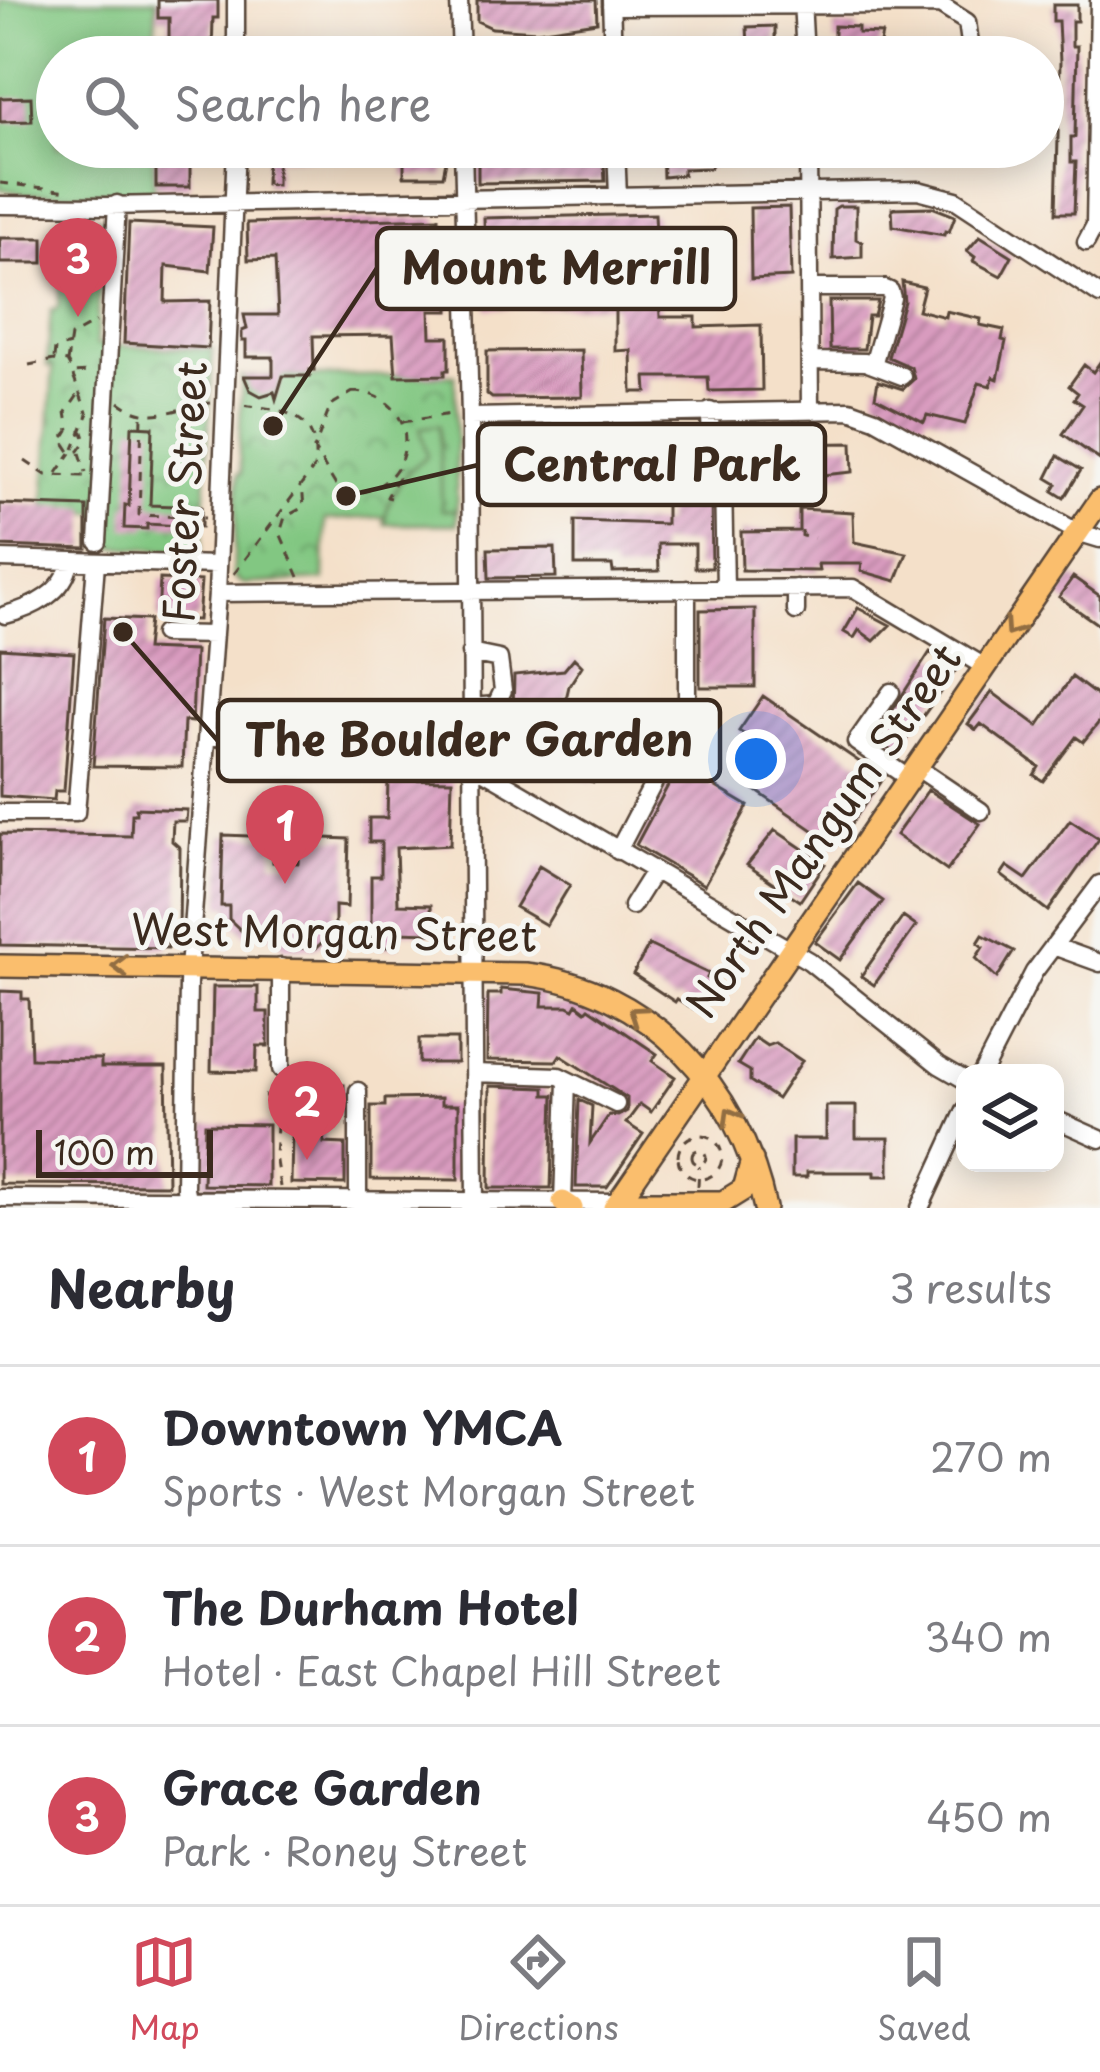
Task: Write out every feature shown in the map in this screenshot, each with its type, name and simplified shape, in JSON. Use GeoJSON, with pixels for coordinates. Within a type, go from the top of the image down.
{"type":"FeatureCollection","features":[{"type":"Feature","properties":{"kind":"main road","name":"North Mangum Street"},"geometry":{"type":"LineString","coordinates":[[615,1205],[1100,500]]}},
{"type":"Feature","properties":{"kind":"main road","name":"West Morgan Street"},"geometry":{"type":"LineString","coordinates":[[0,966],[474,972],[554,977],[592,988],[644,1018],[705,1075],[733,1116],[765,1208]]}},
{"type":"Feature","properties":{"kind":"main road"},"geometry":{"type":"LineString","coordinates":[[615,1205],[730,1205],[750,1176],[752,1160]]}},
{"type":"Feature","properties":{"kind":"street"},"geometry":{"type":"LineString","coordinates":[[236,0],[236,36]]}},
{"type":"Feature","properties":{"kind":"street"},"geometry":{"type":"LineString","coordinates":[[459,0],[460,36]]}},
{"type":"Feature","properties":{"kind":"street"},"geometry":{"type":"LineString","coordinates":[[1086,242],[1095,225],[1099,0]]}},
{"type":"Feature","properties":{"kind":"street"},"geometry":{"type":"LineString","coordinates":[[612,36],[611,3],[950,8],[968,22],[970,36]]}},
{"type":"Feature","properties":{"kind":"street"},"geometry":{"type":"LineString","coordinates":[[803,3],[804,36]]}},
{"type":"Feature","properties":{"kind":"street","name":"Foster Street"},"geometry":{"type":"LineString","coordinates":[[188,1204],[190,967],[214,635],[218,593],[226,570],[236,168]]}},
{"type":"Feature","properties":{"kind":"street"},"geometry":{"type":"LineString","coordinates":[[464,168],[475,1205]]}},
{"type":"Feature","properties":{"kind":"street"},"geometry":{"type":"LineString","coordinates":[[617,168],[618,196]]}},
{"type":"Feature","properties":{"kind":"street"},"geometry":{"type":"LineString","coordinates":[[808,168],[810,409]]}},
{"type":"Feature","properties":{"kind":"street"},"geometry":{"type":"LineString","coordinates":[[0,205],[918,190],[968,206],[1100,295]]}},
{"type":"Feature","properties":{"kind":"street"},"geometry":{"type":"LineString","coordinates":[[98,542],[116,204]]}},
{"type":"Feature","properties":{"kind":"street"},"geometry":{"type":"LineString","coordinates":[[811,288],[890,291],[873,365]]}},
{"type":"Feature","properties":{"kind":"street"},"geometry":{"type":"LineString","coordinates":[[810,361],[873,365],[902,376]]}},
{"type":"Feature","properties":{"kind":"street"},"geometry":{"type":"LineString","coordinates":[[463,415],[840,409],[867,415],[1078,532],[1100,539]]}},
{"type":"Feature","properties":{"kind":"street"},"geometry":{"type":"LineString","coordinates":[[710,411],[710,454],[723,479],[725,589]]}},
{"type":"Feature","properties":{"kind":"street"},"geometry":{"type":"LineString","coordinates":[[0,559],[226,570]]}},
{"type":"Feature","properties":{"kind":"street"},"geometry":{"type":"LineString","coordinates":[[4,615],[25,610],[56,590],[68,576],[70,562]]}},
{"type":"Feature","properties":{"kind":"street"},"geometry":{"type":"LineString","coordinates":[[0,813],[76,813],[96,563]]}},
{"type":"Feature","properties":{"kind":"street"},"geometry":{"type":"LineString","coordinates":[[796,588],[796,611]]}},
{"type":"Feature","properties":{"kind":"street"},"geometry":{"type":"LineString","coordinates":[[619,850],[687,719],[686,589]]}},
{"type":"Feature","properties":{"kind":"street"},"geometry":{"type":"LineString","coordinates":[[218,593],[857,589],[985,667]]}},
{"type":"Feature","properties":{"kind":"street"},"geometry":{"type":"LineString","coordinates":[[163,634],[214,635]]}},
{"type":"Feature","properties":{"kind":"street"},"geometry":{"type":"LineString","coordinates":[[470,653],[499,659],[503,689],[496,705],[471,706]]}},
{"type":"Feature","properties":{"kind":"street"},"geometry":{"type":"LineString","coordinates":[[891,692],[856,742],[981,811]]}},
{"type":"Feature","properties":{"kind":"street"},"geometry":{"type":"LineString","coordinates":[[207,736],[446,754],[472,764],[789,949],[956,1075]]}},
{"type":"Feature","properties":{"kind":"street"},"geometry":{"type":"LineString","coordinates":[[632,906],[654,871]]}},
{"type":"Feature","properties":{"kind":"street"},"geometry":{"type":"LineString","coordinates":[[987,1064],[1023,992],[1100,884]]}},
{"type":"Feature","properties":{"kind":"street"},"geometry":{"type":"LineString","coordinates":[[1053,946],[1100,963]]}},
{"type":"Feature","properties":{"kind":"street"},"geometry":{"type":"LineString","coordinates":[[281,967],[281,1069]]}},
{"type":"Feature","properties":{"kind":"street"},"geometry":{"type":"LineString","coordinates":[[475,1073],[559,1076],[616,1104]]}},
{"type":"Feature","properties":{"kind":"street"},"geometry":{"type":"LineString","coordinates":[[567,1080],[567,1205]]}},
{"type":"Feature","properties":{"kind":"street"},"geometry":{"type":"LineString","coordinates":[[357,1205],[358,1091]]}},
{"type":"Feature","properties":{"kind":"street"},"geometry":{"type":"LineString","coordinates":[[1064,1123],[1100,1138]]}},
{"type":"Feature","properties":{"kind":"street"},"geometry":{"type":"LineString","coordinates":[[920,1208],[956,1130]]}},
{"type":"Feature","properties":{"kind":"street"},"geometry":{"type":"LineString","coordinates":[[0,1198],[188,1204],[615,1205]]}},
{"type":"Feature","properties":{"kind":"path"},"geometry":{"type":"LineString","coordinates":[[0,183],[83,193]]}},
{"type":"Feature","properties":{"kind":"path"},"geometry":{"type":"LineString","coordinates":[[439,214],[439,255],[452,256]]}},
{"type":"Feature","properties":{"kind":"path"},"geometry":{"type":"LineString","coordinates":[[75,452],[88,415],[67,362],[70,336],[87,326],[110,323]]}},
{"type":"Feature","properties":{"kind":"path"},"geometry":{"type":"LineString","coordinates":[[54,359],[55,349],[70,345]]}},
{"type":"Feature","properties":{"kind":"path"},"geometry":{"type":"LineString","coordinates":[[28,365],[54,359],[67,362]]}},
{"type":"Feature","properties":{"kind":"path"},"geometry":{"type":"LineString","coordinates":[[73,374],[107,372]]}},
{"type":"Feature","properties":{"kind":"path"},"geometry":{"type":"LineString","coordinates":[[106,392],[142,415],[161,416],[214,403]]}},
{"type":"Feature","properties":{"kind":"path"},"geometry":{"type":"LineString","coordinates":[[25,461],[46,475],[88,476],[63,441],[69,430],[67,412],[78,394]]}},
{"type":"Feature","properties":{"kind":"path"},"geometry":{"type":"LineString","coordinates":[[226,570],[255,545],[314,469],[314,449],[326,412],[344,394],[377,396],[394,409],[405,450],[388,482],[350,492],[328,477],[314,449],[304,422],[292,413],[238,404]]}},
{"type":"Feature","properties":{"kind":"path"},"geometry":{"type":"LineString","coordinates":[[142,415],[139,515],[208,518]]}},
{"type":"Feature","properties":{"kind":"path"},"geometry":{"type":"LineString","coordinates":[[401,422],[463,415]]}},
{"type":"Feature","properties":{"kind":"path"},"geometry":{"type":"LineString","coordinates":[[69,430],[80,431]]}},
{"type":"Feature","properties":{"kind":"path"},"geometry":{"type":"LineString","coordinates":[[64,437],[69,430]]}},
{"type":"Feature","properties":{"kind":"path"},"geometry":{"type":"LineString","coordinates":[[56,475],[86,441],[80,431]]}},
{"type":"Feature","properties":{"kind":"path"},"geometry":{"type":"LineString","coordinates":[[391,498],[387,497],[401,472],[398,467]]}},
{"type":"Feature","properties":{"kind":"path"},"geometry":{"type":"LineString","coordinates":[[299,579],[280,532],[286,517],[303,511],[302,483]]}},
{"type":"Feature","properties":{"kind":"path"},"geometry":{"type":"LineString","coordinates":[[802,530],[802,536],[814,538]]}},
{"type":"Feature","properties":{"kind":"path"},"geometry":{"type":"LineString","coordinates":[[280,1201],[275,1155],[281,1069]]}},
{"type":"Feature","properties":{"kind":"path"},"geometry":{"type":"LineString","coordinates":[[264,1096],[280,1096]]}},
{"type":"Feature","properties":{"kind":"path"},"geometry":{"type":"LineString","coordinates":[[700,1135],[681,1145],[677,1154],[685,1175],[707,1178],[718,1169],[720,1147]]}},
{"type":"Feature","properties":{"kind":"path"},"geometry":{"type":"LineString","coordinates":[[700,1135],[720,1147]]}},
{"type":"Feature","properties":{"kind":"path"},"geometry":{"type":"LineString","coordinates":[[698,1188],[700,1135]]}},
{"type":"Feature","properties":{"kind":"path"},"geometry":{"type":"LineString","coordinates":[[674,1141],[718,1169]]}},
{"type":"Feature","properties":{"kind":"path"},"geometry":{"type":"LineString","coordinates":[[680,1167],[726,1144]]}},
{"type":"Feature","properties":{"kind":"green space"},"geometry":{"type":"Polygon","coordinates":[[[0,0],[156,0],[155,36],[36,36],[36,168],[154,168],[153,192],[27,194],[0,189],[0,0]]]}},
{"type":"Feature","properties":{"kind":"green space"},"geometry":{"type":"Polygon","coordinates":[[[103,218],[96,345],[213,350],[202,551],[96,546],[98,513],[44,511],[53,367],[47,366],[51,310],[58,309],[62,264],[75,263],[58,243],[58,220],[103,218]]]}},
{"type":"Feature","properties":{"kind":"green space"},"geometry":{"type":"Polygon","coordinates":[[[455,375],[457,524],[385,524],[384,517],[325,520],[324,580],[244,584],[233,577],[242,377],[455,375]]]}},
{"type":"Feature","properties":{"kind":"green space"},"geometry":{"type":"Polygon","coordinates":[[[439,425],[442,510],[456,510],[457,524],[385,524],[399,484],[427,456],[420,428],[439,425]]]}},
{"type":"Feature","properties":{"kind":"building"},"geometry":{"type":"Polygon","coordinates":[[[158,0],[218,0],[213,36],[169,36],[169,18],[158,18],[158,0]]]}},
{"type":"Feature","properties":{"kind":"building"},"geometry":{"type":"Polygon","coordinates":[[[477,0],[596,0],[597,22],[537,31],[492,28],[477,21],[477,0]]]}},
{"type":"Feature","properties":{"kind":"building"},"geometry":{"type":"Polygon","coordinates":[[[1053,5],[1077,5],[1077,21],[1072,21],[1072,46],[1077,46],[1075,137],[1071,137],[1071,162],[1076,162],[1074,213],[1056,213],[1057,168],[1064,168],[1064,36],[1059,36],[1058,21],[1053,21],[1053,5]]]}},
{"type":"Feature","properties":{"kind":"building"},"geometry":{"type":"Polygon","coordinates":[[[775,26],[775,36],[748,36],[747,27],[775,26]]]}},
{"type":"Feature","properties":{"kind":"building"},"geometry":{"type":"Polygon","coordinates":[[[834,26],[882,34],[882,36],[834,36],[834,26]]]}},
{"type":"Feature","properties":{"kind":"building"},"geometry":{"type":"Polygon","coordinates":[[[31,97],[32,121],[0,122],[0,98],[31,97]]]}},
{"type":"Feature","properties":{"kind":"building"},"geometry":{"type":"Polygon","coordinates":[[[156,168],[190,168],[190,187],[156,187],[156,168]]]}},
{"type":"Feature","properties":{"kind":"building"},"geometry":{"type":"Polygon","coordinates":[[[266,168],[277,168],[277,185],[266,184],[266,168]]]}},
{"type":"Feature","properties":{"kind":"building"},"geometry":{"type":"Polygon","coordinates":[[[404,168],[445,168],[443,176],[404,176],[404,168]]]}},
{"type":"Feature","properties":{"kind":"building"},"geometry":{"type":"Polygon","coordinates":[[[478,168],[604,168],[605,181],[478,183],[478,168]]]}},
{"type":"Feature","properties":{"kind":"building"},"geometry":{"type":"Polygon","coordinates":[[[663,168],[710,168],[683,169],[683,175],[663,177],[663,168]]]}},
{"type":"Feature","properties":{"kind":"building"},"geometry":{"type":"Polygon","coordinates":[[[856,206],[856,239],[862,242],[862,257],[833,259],[834,209],[856,206]]]}},
{"type":"Feature","properties":{"kind":"building"},"geometry":{"type":"Polygon","coordinates":[[[789,207],[791,277],[751,279],[750,208],[789,207]]]}},
{"type":"Feature","properties":{"kind":"building"},"geometry":{"type":"Polygon","coordinates":[[[932,207],[955,216],[944,235],[893,226],[892,208],[932,207]]]}},
{"type":"Feature","properties":{"kind":"building"},"geometry":{"type":"Polygon","coordinates":[[[655,214],[660,317],[696,317],[696,327],[761,325],[762,390],[709,391],[708,377],[646,377],[647,392],[632,392],[631,350],[615,351],[615,305],[487,309],[484,218],[655,214]]]}},
{"type":"Feature","properties":{"kind":"building"},"geometry":{"type":"Polygon","coordinates":[[[438,218],[438,236],[430,236],[431,270],[449,269],[449,311],[430,311],[431,337],[449,337],[445,375],[396,376],[393,335],[313,336],[310,376],[283,376],[276,399],[274,392],[261,396],[250,390],[244,376],[273,376],[273,357],[246,357],[244,315],[278,315],[275,259],[248,260],[247,223],[438,218]]]}},
{"type":"Feature","properties":{"kind":"building"},"geometry":{"type":"Polygon","coordinates":[[[129,223],[213,227],[210,271],[166,266],[165,302],[210,301],[208,348],[124,343],[129,223]]]}},
{"type":"Feature","properties":{"kind":"building"},"geometry":{"type":"Polygon","coordinates":[[[980,236],[1012,256],[1001,276],[973,261],[975,257],[967,251],[980,236]]]}},
{"type":"Feature","properties":{"kind":"building"},"geometry":{"type":"Polygon","coordinates":[[[0,238],[43,238],[43,263],[0,263],[0,238]]]}},
{"type":"Feature","properties":{"kind":"building"},"geometry":{"type":"Polygon","coordinates":[[[902,282],[924,287],[918,310],[981,319],[980,325],[1004,330],[998,379],[993,377],[991,386],[979,383],[965,424],[927,415],[924,422],[875,397],[878,381],[903,389],[914,379],[911,367],[888,357],[904,301],[902,282]]]}},
{"type":"Feature","properties":{"kind":"building"},"geometry":{"type":"Polygon","coordinates":[[[829,301],[878,301],[874,316],[868,316],[864,349],[830,349],[829,301]]]}},
{"type":"Feature","properties":{"kind":"building"},"geometry":{"type":"Polygon","coordinates":[[[581,350],[582,397],[492,398],[487,394],[487,351],[581,350]]]}},
{"type":"Feature","properties":{"kind":"building"},"geometry":{"type":"Polygon","coordinates":[[[1100,362],[1100,460],[1063,434],[1083,405],[1074,399],[1078,393],[1069,386],[1084,365],[1093,372],[1100,362]]]}},
{"type":"Feature","properties":{"kind":"building"},"geometry":{"type":"Polygon","coordinates":[[[132,426],[153,427],[150,505],[201,507],[201,527],[147,524],[147,529],[124,528],[132,426]]]}},
{"type":"Feature","properties":{"kind":"building"},"geometry":{"type":"Polygon","coordinates":[[[752,431],[786,431],[786,444],[852,443],[853,472],[813,476],[813,472],[796,472],[796,459],[752,460],[752,431]]]}},
{"type":"Feature","properties":{"kind":"building"},"geometry":{"type":"Polygon","coordinates":[[[692,432],[694,495],[711,495],[712,568],[695,568],[695,544],[658,544],[659,571],[613,572],[612,565],[575,565],[575,521],[666,524],[666,488],[607,490],[605,434],[692,432]]]}},
{"type":"Feature","properties":{"kind":"building"},"geometry":{"type":"Polygon","coordinates":[[[1058,456],[1081,470],[1064,498],[1053,491],[1057,484],[1047,478],[1058,456]]]}},
{"type":"Feature","properties":{"kind":"building"},"geometry":{"type":"Polygon","coordinates":[[[0,504],[87,507],[87,549],[0,546],[0,504]]]}},
{"type":"Feature","properties":{"kind":"building"},"geometry":{"type":"Polygon","coordinates":[[[799,509],[853,512],[854,542],[907,553],[896,581],[861,571],[862,564],[818,564],[819,571],[742,570],[741,532],[799,531],[799,509]]]}},
{"type":"Feature","properties":{"kind":"building"},"geometry":{"type":"Polygon","coordinates":[[[555,548],[556,577],[489,578],[488,549],[555,548]]]}},
{"type":"Feature","properties":{"kind":"building"},"geometry":{"type":"Polygon","coordinates":[[[1073,577],[1100,596],[1100,626],[1059,597],[1073,577]]]}},
{"type":"Feature","properties":{"kind":"building"},"geometry":{"type":"Polygon","coordinates":[[[160,579],[201,581],[198,620],[158,619],[160,579]]]}},
{"type":"Feature","properties":{"kind":"building"},"geometry":{"type":"Polygon","coordinates":[[[858,608],[890,625],[874,641],[859,630],[854,638],[844,632],[858,608]]]}},
{"type":"Feature","properties":{"kind":"building"},"geometry":{"type":"Polygon","coordinates":[[[755,609],[755,687],[700,687],[700,610],[755,609]]]}},
{"type":"Feature","properties":{"kind":"building"},"geometry":{"type":"Polygon","coordinates":[[[104,618],[149,620],[146,649],[195,651],[192,722],[184,721],[182,767],[93,766],[104,618]]]}},
{"type":"Feature","properties":{"kind":"building"},"geometry":{"type":"Polygon","coordinates":[[[0,648],[74,653],[64,791],[55,791],[54,800],[0,796],[0,648]]]}},
{"type":"Feature","properties":{"kind":"building"},"geometry":{"type":"Polygon","coordinates":[[[930,652],[956,670],[896,754],[874,739],[930,652]]]}},
{"type":"Feature","properties":{"kind":"building"},"geometry":{"type":"Polygon","coordinates":[[[574,658],[582,666],[569,686],[569,711],[619,711],[619,721],[624,721],[619,757],[604,757],[593,782],[578,777],[566,763],[554,739],[550,713],[513,713],[514,675],[564,670],[574,658]]]}},
{"type":"Feature","properties":{"kind":"building"},"geometry":{"type":"Polygon","coordinates":[[[1072,677],[1100,698],[1100,721],[1083,742],[1076,737],[1043,781],[1034,775],[1039,767],[981,724],[976,730],[968,724],[992,692],[1038,726],[1072,677]]]}},
{"type":"Feature","properties":{"kind":"building"},"geometry":{"type":"Polygon","coordinates":[[[763,696],[883,778],[836,846],[735,776],[758,744],[739,731],[763,696]]]}},
{"type":"Feature","properties":{"kind":"building"},"geometry":{"type":"Polygon","coordinates":[[[679,765],[748,806],[704,885],[636,845],[679,765]]]}},
{"type":"Feature","properties":{"kind":"building"},"geometry":{"type":"Polygon","coordinates":[[[388,779],[452,780],[450,845],[396,848],[398,904],[431,905],[432,933],[398,932],[398,947],[371,947],[371,876],[381,876],[381,842],[369,842],[369,818],[387,818],[388,779]]]}},
{"type":"Feature","properties":{"kind":"building"},"geometry":{"type":"Polygon","coordinates":[[[928,790],[980,824],[947,871],[896,835],[928,790]]]}},
{"type":"Feature","properties":{"kind":"building"},"geometry":{"type":"Polygon","coordinates":[[[136,808],[187,810],[186,821],[173,821],[172,841],[180,848],[179,934],[168,936],[168,948],[0,945],[0,834],[131,836],[136,808]]]}},
{"type":"Feature","properties":{"kind":"building"},"geometry":{"type":"Polygon","coordinates":[[[1070,820],[1099,839],[1048,911],[1001,875],[1007,866],[1026,879],[1070,820]]]}},
{"type":"Feature","properties":{"kind":"building"},"geometry":{"type":"Polygon","coordinates":[[[775,830],[825,864],[800,901],[747,865],[775,830]]]}},
{"type":"Feature","properties":{"kind":"building"},"geometry":{"type":"Polygon","coordinates":[[[223,835],[274,837],[273,862],[298,863],[299,837],[349,839],[347,907],[335,906],[335,930],[316,948],[285,948],[271,935],[246,935],[229,919],[229,906],[221,906],[223,835]]]}},
{"type":"Feature","properties":{"kind":"building"},"geometry":{"type":"Polygon","coordinates":[[[539,866],[570,885],[546,925],[515,907],[539,866]]]}},
{"type":"Feature","properties":{"kind":"building"},"geometry":{"type":"Polygon","coordinates":[[[858,883],[883,901],[840,960],[815,942],[858,883]]]}},
{"type":"Feature","properties":{"kind":"building"},"geometry":{"type":"Polygon","coordinates":[[[903,917],[916,926],[874,985],[861,976],[903,917]]]}},
{"type":"Feature","properties":{"kind":"building"},"geometry":{"type":"Polygon","coordinates":[[[983,935],[1014,951],[997,978],[976,958],[983,935]]]}},
{"type":"Feature","properties":{"kind":"building"},"geometry":{"type":"Polygon","coordinates":[[[649,945],[709,974],[707,978],[718,984],[701,1006],[694,1009],[675,1002],[633,974],[649,945]]]}},
{"type":"Feature","properties":{"kind":"building"},"geometry":{"type":"Polygon","coordinates":[[[213,987],[258,987],[258,1012],[268,1012],[268,1046],[257,1046],[256,1072],[211,1071],[213,987]]]}},
{"type":"Feature","properties":{"kind":"building"},"geometry":{"type":"Polygon","coordinates":[[[501,989],[543,993],[542,1006],[589,1008],[657,1054],[652,1061],[675,1077],[651,1112],[640,1104],[626,1123],[643,1134],[607,1187],[576,1187],[579,1100],[592,1106],[590,1143],[609,1115],[627,1111],[627,1098],[560,1055],[556,1061],[487,1060],[488,994],[501,994],[501,989]]]}},
{"type":"Feature","properties":{"kind":"building"},"geometry":{"type":"Polygon","coordinates":[[[0,991],[22,992],[22,999],[29,999],[31,1058],[101,1059],[101,1067],[166,1067],[168,1185],[0,1184],[0,991]]]}},
{"type":"Feature","properties":{"kind":"building"},"geometry":{"type":"Polygon","coordinates":[[[755,1038],[767,1046],[775,1043],[802,1061],[777,1099],[750,1081],[750,1071],[738,1064],[755,1038]]]}},
{"type":"Feature","properties":{"kind":"building"},"geometry":{"type":"Polygon","coordinates":[[[419,1039],[457,1039],[457,1063],[419,1063],[419,1039]]]}},
{"type":"Feature","properties":{"kind":"building"},"geometry":{"type":"Polygon","coordinates":[[[293,1084],[344,1085],[343,1111],[325,1111],[324,1143],[345,1144],[345,1184],[291,1183],[293,1084]]]}},
{"type":"Feature","properties":{"kind":"building"},"geometry":{"type":"Polygon","coordinates":[[[490,1086],[545,1088],[545,1095],[554,1095],[551,1188],[489,1188],[490,1086]]]}},
{"type":"Feature","properties":{"kind":"building"},"geometry":{"type":"Polygon","coordinates":[[[441,1098],[441,1105],[458,1105],[458,1180],[371,1179],[371,1106],[385,1106],[385,1099],[441,1098]]]}},
{"type":"Feature","properties":{"kind":"building"},"geometry":{"type":"Polygon","coordinates":[[[826,1106],[856,1106],[856,1138],[889,1138],[889,1176],[807,1172],[807,1177],[792,1177],[792,1139],[826,1139],[826,1106]]]}},
{"type":"Feature","properties":{"kind":"building"},"geometry":{"type":"Polygon","coordinates":[[[205,1124],[268,1125],[268,1186],[203,1185],[205,1124]]]}},
{"type":"Feature","properties":{"kind":"place","name":"Grace Garden"},"geometry":{"type":"Point","coordinates":[78,317]}},
{"type":"Feature","properties":{"kind":"place","name":"Mount Merrill"},"geometry":{"type":"Point","coordinates":[273,426]}},
{"type":"Feature","properties":{"kind":"place","name":"Central Park"},"geometry":{"type":"Point","coordinates":[346,496]}},
{"type":"Feature","properties":{"kind":"place","name":"The Boulder Garden"},"geometry":{"type":"Point","coordinates":[123,632]}},
{"type":"Feature","properties":{"kind":"place","name":"Downtown YMCA"},"geometry":{"type":"Point","coordinates":[285,884]}},
{"type":"Feature","properties":{"kind":"place","name":"The Durham Hotel"},"geometry":{"type":"Point","coordinates":[307,1160]}}]}
